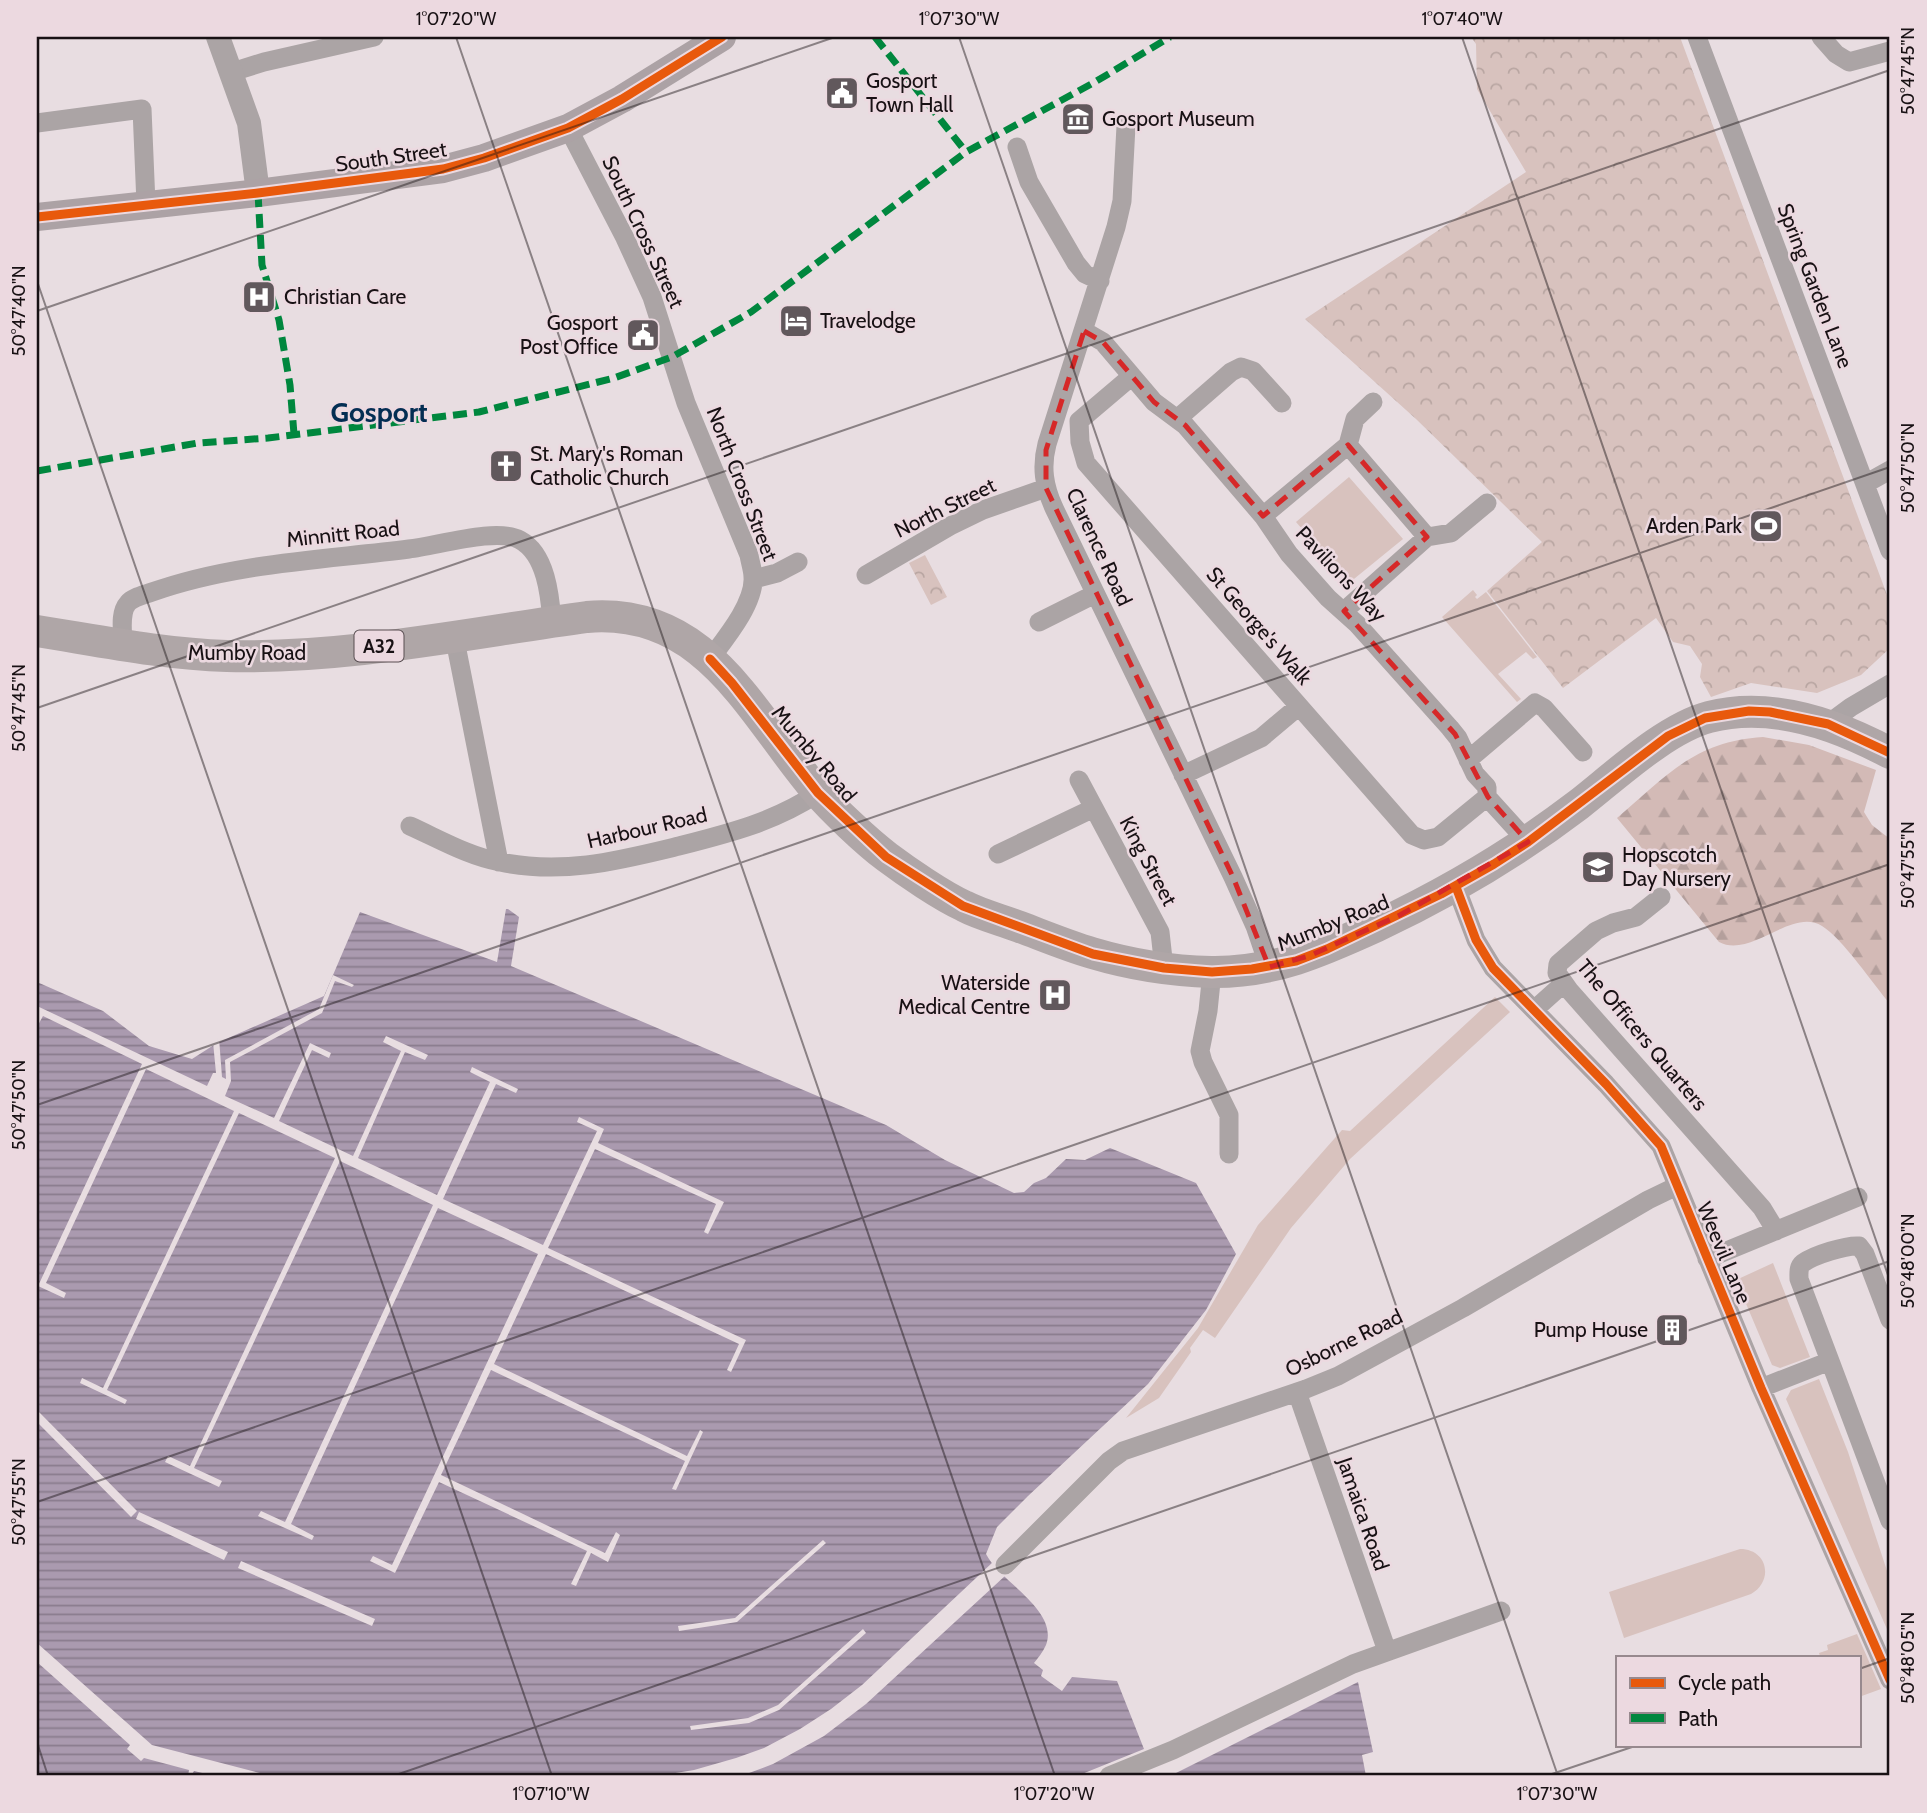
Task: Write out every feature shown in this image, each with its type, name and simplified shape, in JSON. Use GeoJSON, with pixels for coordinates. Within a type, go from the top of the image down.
{"type":"FeatureCollection","features":[{"type":"Feature","properties":{"kind":"main road","name":"South Street"},"geometry":{"type":"LineString","coordinates":[[37,217],[258,193],[443,169],[484,158],[568,128],[622,99],[722,37]]}},
{"type":"Feature","properties":{"kind":"main road","name":"Mumby Road"},"geometry":{"type":"LineString","coordinates":[[37,631],[215,656],[283,656],[350,650],[607,615],[634,618],[671,631],[710,659],[732,682],[818,793],[886,857],[963,906],[1093,954],[1164,968],[1212,972],[1269,967],[1296,961],[1327,949],[1456,887],[1528,842],[1668,736],[1705,718],[1749,711],[1770,712],[1828,724],[1890,753]]}},
{"type":"Feature","properties":{"kind":"street"},"geometry":{"type":"LineString","coordinates":[[218,37],[249,123],[258,193]]}},
{"type":"Feature","properties":{"kind":"street"},"geometry":{"type":"LineString","coordinates":[[232,72],[374,37]]}},
{"type":"Feature","properties":{"kind":"street","name":"Spring Garden Lane"},"geometry":{"type":"LineString","coordinates":[[1697,37],[1890,551]]}},
{"type":"Feature","properties":{"kind":"street"},"geometry":{"type":"LineString","coordinates":[[1821,37],[1836,54],[1849,62],[1890,51]]}},
{"type":"Feature","properties":{"kind":"street"},"geometry":{"type":"LineString","coordinates":[[37,123],[142,109],[146,205]]}},
{"type":"Feature","properties":{"kind":"street","name":"South Cross Street"},"geometry":{"type":"LineString","coordinates":[[568,128],[652,297],[672,357]]}},
{"type":"Feature","properties":{"kind":"street","name":"Clarence Road"},"geometry":{"type":"LineString","coordinates":[[1131,136],[1122,201],[1100,281],[1047,444],[1043,462],[1046,488],[1255,926],[1269,967]]}},
{"type":"Feature","properties":{"kind":"street"},"geometry":{"type":"LineString","coordinates":[[1017,148],[1029,182],[1076,263],[1085,274],[1100,281]]}},
{"type":"Feature","properties":{"kind":"street","name":"Pavilions Way"},"geometry":{"type":"LineString","coordinates":[[1084,331],[1103,342],[1158,405],[1177,419],[1226,472],[1263,516],[1289,554],[1450,728],[1458,738],[1475,774],[1487,787],[1487,797],[1528,842]]}},
{"type":"Feature","properties":{"kind":"street","name":"North Cross Street"},"geometry":{"type":"LineString","coordinates":[[672,357],[687,403],[741,533],[754,579],[742,612],[710,659]]}},
{"type":"Feature","properties":{"kind":"street"},"geometry":{"type":"LineString","coordinates":[[1177,419],[1237,368],[1253,371],[1282,404]]}},
{"type":"Feature","properties":{"kind":"street","name":"St George's Walk"},"geometry":{"type":"LineString","coordinates":[[1129,373],[1078,424],[1083,458],[1087,465],[1415,837],[1427,840],[1438,837],[1487,797]]}},
{"type":"Feature","properties":{"kind":"street"},"geometry":{"type":"LineString","coordinates":[[1263,516],[1348,445],[1355,419],[1373,402]]}},
{"type":"Feature","properties":{"kind":"street"},"geometry":{"type":"LineString","coordinates":[[1348,445],[1427,537]]}},
{"type":"Feature","properties":{"kind":"street"},"geometry":{"type":"LineString","coordinates":[[1865,484],[1890,470]]}},
{"type":"Feature","properties":{"kind":"street","name":"North Street"},"geometry":{"type":"LineString","coordinates":[[866,575],[983,510],[1046,488]]}},
{"type":"Feature","properties":{"kind":"street"},"geometry":{"type":"LineString","coordinates":[[1344,611],[1427,537],[1451,533],[1487,503]]}},
{"type":"Feature","properties":{"kind":"street","name":"Minnitt Road"},"geometry":{"type":"LineString","coordinates":[[123,645],[123,610],[129,601],[164,588],[238,570],[433,547],[490,536],[516,538],[533,553],[545,579],[552,622]]}},
{"type":"Feature","properties":{"kind":"street"},"geometry":{"type":"LineString","coordinates":[[754,579],[777,573],[799,562]]}},
{"type":"Feature","properties":{"kind":"street"},"geometry":{"type":"LineString","coordinates":[[1040,622],[1095,594]]}},
{"type":"Feature","properties":{"kind":"street"},"geometry":{"type":"LineString","coordinates":[[454,635],[499,862]]}},
{"type":"Feature","properties":{"kind":"street"},"geometry":{"type":"LineString","coordinates":[[1828,724],[1890,684]]}},
{"type":"Feature","properties":{"kind":"street"},"geometry":{"type":"LineString","coordinates":[[1468,760],[1535,703],[1544,708],[1583,752]]}},
{"type":"Feature","properties":{"kind":"street"},"geometry":{"type":"LineString","coordinates":[[1183,775],[1261,738],[1299,706]]}},
{"type":"Feature","properties":{"kind":"street","name":"King Street"},"geometry":{"type":"LineString","coordinates":[[1079,780],[1160,932],[1164,968]]}},
{"type":"Feature","properties":{"kind":"street","name":"Harbour Road"},"geometry":{"type":"LineString","coordinates":[[410,826],[460,849],[499,862],[548,868],[607,864],[767,821],[793,810],[818,793]]}},
{"type":"Feature","properties":{"kind":"street"},"geometry":{"type":"LineString","coordinates":[[998,854],[1094,808]]}},
{"type":"Feature","properties":{"kind":"street","name":"Weevil Lane"},"geometry":{"type":"LineString","coordinates":[[1456,887],[1485,957],[1503,981],[1534,1010],[1661,1146],[1761,1388],[1890,1680]]}},
{"type":"Feature","properties":{"kind":"street","name":"The Officers Quarters"},"geometry":{"type":"LineString","coordinates":[[1661,897],[1636,917],[1601,929],[1557,968],[1563,984],[1762,1208],[1776,1231]]}},
{"type":"Feature","properties":{"kind":"street"},"geometry":{"type":"LineString","coordinates":[[1212,972],[1200,1055],[1228,1115],[1229,1154]]}},
{"type":"Feature","properties":{"kind":"street"},"geometry":{"type":"LineString","coordinates":[[1534,1010],[1563,984]]}},
{"type":"Feature","properties":{"kind":"street","name":"Osborne Road"},"geometry":{"type":"LineString","coordinates":[[1005,1565],[1119,1454],[1132,1447],[1332,1379],[1677,1186]]}},
{"type":"Feature","properties":{"kind":"street"},"geometry":{"type":"LineString","coordinates":[[1707,1259],[1858,1197]]}},
{"type":"Feature","properties":{"kind":"street"},"geometry":{"type":"LineString","coordinates":[[1890,1320],[1865,1254],[1858,1246],[1848,1245],[1804,1262],[1798,1269],[1799,1279],[1890,1521]]}},
{"type":"Feature","properties":{"kind":"street"},"geometry":{"type":"LineString","coordinates":[[1761,1388],[1830,1361]]}},
{"type":"Feature","properties":{"kind":"street","name":"Jamaica Road"},"geometry":{"type":"LineString","coordinates":[[1297,1392],[1387,1651]]}},
{"type":"Feature","properties":{"kind":"street"},"geometry":{"type":"LineString","coordinates":[[1109,1776],[1165,1753],[1353,1664],[1501,1611]]}},
{"type":"Feature","properties":{"kind":"highlighted area"},"geometry":{"type":"Polygon","coordinates":[[[1084,331],[1103,342],[1154,402],[1185,425],[1263,516],[1348,445],[1427,537],[1344,611],[1455,734],[1488,797],[1528,842],[1400,915],[1309,956],[1269,967],[1233,877],[1046,488],[1046,450],[1084,331]]]}},
{"type":"Feature","properties":{"kind":"green space"},"geometry":{"type":"Polygon","coordinates":[[[1471,37],[1680,37],[1890,603],[1890,648],[1861,675],[1817,693],[1751,683],[1711,697],[1700,677],[1702,664],[1690,646],[1673,642],[1656,618],[1563,688],[1487,591],[1542,542],[1416,419],[1305,319],[1526,172],[1477,89],[1476,44],[1471,37]]]}},
{"type":"Feature","properties":{"kind":"green space"},"geometry":{"type":"Polygon","coordinates":[[[1349,477],[1403,539],[1349,583],[1296,522],[1349,477]]]}},
{"type":"Feature","properties":{"kind":"green space"},"geometry":{"type":"Polygon","coordinates":[[[925,555],[947,597],[931,605],[909,563],[925,555]]]}},
{"type":"Feature","properties":{"kind":"green space"},"geometry":{"type":"Polygon","coordinates":[[[1473,590],[1477,599],[1486,592],[1537,657],[1533,659],[1526,652],[1498,674],[1521,699],[1517,702],[1442,617],[1473,590]]]}},
{"type":"Feature","properties":{"kind":"green space"},"geometry":{"type":"Polygon","coordinates":[[[1763,737],[1809,745],[1876,770],[1864,812],[1872,825],[1890,839],[1890,1004],[1848,951],[1822,926],[1810,922],[1798,923],[1744,944],[1719,942],[1617,818],[1667,775],[1700,753],[1718,745],[1763,737]]]}},
{"type":"Feature","properties":{"kind":"green space"},"geometry":{"type":"Polygon","coordinates":[[[1495,997],[1510,1012],[1350,1159],[1291,1228],[1215,1338],[1203,1330],[1159,1398],[1126,1418],[1198,1328],[1258,1225],[1342,1130],[1350,1131],[1495,997]]]}},
{"type":"Feature","properties":{"kind":"green space"},"geometry":{"type":"Polygon","coordinates":[[[1773,1263],[1810,1357],[1780,1368],[1772,1365],[1736,1280],[1773,1263]]]}},
{"type":"Feature","properties":{"kind":"green space"},"geometry":{"type":"Polygon","coordinates":[[[1819,1379],[1848,1452],[1890,1580],[1890,1636],[1786,1399],[1791,1390],[1819,1379]]]}},
{"type":"Feature","properties":{"kind":"green space"},"geometry":{"type":"Polygon","coordinates":[[[1740,1549],[1757,1554],[1765,1567],[1763,1581],[1751,1594],[1624,1638],[1609,1592],[1740,1549]]]}},
{"type":"Feature","properties":{"kind":"green space"},"geometry":{"type":"Polygon","coordinates":[[[1857,1634],[1881,1689],[1860,1697],[1860,1656],[1820,1656],[1819,1653],[1828,1650],[1827,1645],[1857,1634]]]}},
{"type":"Feature","properties":{"kind":"shaded area"},"geometry":{"type":"Polygon","coordinates":[[[506,909],[519,917],[511,966],[886,1125],[945,1160],[1014,1193],[1024,1192],[1034,1183],[1046,1178],[1066,1159],[1085,1160],[1110,1148],[1196,1183],[1236,1254],[1206,1310],[1148,1384],[997,1527],[986,1554],[1044,1620],[1048,1632],[1046,1645],[1034,1663],[1043,1670],[1041,1676],[1062,1691],[1072,1677],[1117,1681],[1144,1749],[1077,1776],[37,1776],[37,982],[103,1011],[149,1046],[192,1059],[217,1043],[324,996],[360,912],[497,962],[506,909]]]}},
{"type":"Feature","properties":{"kind":"shaded area"},"geometry":{"type":"Polygon","coordinates":[[[1358,1682],[1373,1752],[1362,1755],[1366,1776],[1170,1776],[1358,1682]]]}},
{"type":"Feature","properties":{"kind":"pier"},"geometry":{"type":"Polygon","coordinates":[[[333,975],[354,985],[352,987],[335,981],[322,1013],[230,1062],[231,1081],[225,1096],[274,1118],[310,1043],[331,1053],[329,1058],[312,1050],[279,1121],[353,1156],[401,1051],[383,1042],[386,1036],[428,1055],[425,1060],[405,1052],[358,1158],[437,1195],[490,1082],[470,1072],[472,1067],[518,1089],[516,1093],[496,1084],[443,1199],[543,1245],[597,1131],[577,1122],[579,1117],[604,1129],[598,1143],[724,1202],[708,1234],[704,1232],[716,1204],[595,1149],[548,1248],[746,1340],[731,1372],[727,1370],[739,1344],[546,1254],[494,1364],[687,1456],[700,1430],[703,1432],[676,1490],[672,1489],[685,1461],[491,1370],[441,1475],[605,1553],[616,1532],[620,1535],[608,1562],[591,1553],[576,1586],[571,1584],[587,1551],[439,1482],[395,1573],[370,1561],[373,1556],[392,1565],[538,1254],[438,1208],[291,1524],[314,1536],[312,1540],[258,1516],[261,1511],[285,1522],[433,1205],[340,1161],[194,1468],[222,1481],[219,1487],[165,1462],[168,1456],[190,1466],[335,1158],[239,1113],[107,1390],[127,1400],[125,1404],[80,1383],[82,1378],[103,1388],[234,1111],[146,1069],[46,1283],[66,1293],[64,1298],[38,1286],[142,1064],[43,1016],[37,1027],[37,1006],[207,1086],[213,1073],[216,1073],[213,1042],[219,1038],[222,1077],[226,1079],[225,1060],[319,1009],[333,975]]]}},
{"type":"Feature","properties":{"kind":"pier"},"geometry":{"type":"Polygon","coordinates":[[[37,1410],[137,1511],[131,1517],[37,1422],[37,1410]]]}},
{"type":"Feature","properties":{"kind":"pier"},"geometry":{"type":"Polygon","coordinates":[[[139,1512],[228,1552],[224,1560],[136,1519],[139,1512]]]}},
{"type":"Feature","properties":{"kind":"pier"},"geometry":{"type":"Polygon","coordinates":[[[823,1540],[826,1543],[737,1622],[679,1631],[678,1626],[735,1618],[823,1540]]]}},
{"type":"Feature","properties":{"kind":"pier"},"geometry":{"type":"Polygon","coordinates":[[[241,1561],[375,1619],[372,1626],[238,1568],[241,1561]]]}},
{"type":"Feature","properties":{"kind":"pier"},"geometry":{"type":"Polygon","coordinates":[[[993,1562],[1006,1575],[866,1704],[824,1736],[773,1764],[741,1776],[657,1776],[694,1770],[736,1758],[764,1748],[800,1729],[862,1685],[993,1562]]]}},
{"type":"Feature","properties":{"kind":"pier"},"geometry":{"type":"Polygon","coordinates":[[[863,1629],[866,1633],[779,1710],[749,1723],[691,1730],[690,1726],[748,1718],[778,1705],[863,1629]]]}},
{"type":"Feature","properties":{"kind":"pier"},"geometry":{"type":"Polygon","coordinates":[[[37,1643],[152,1745],[271,1776],[215,1776],[194,1771],[188,1776],[189,1770],[144,1758],[141,1761],[127,1749],[130,1745],[37,1662],[37,1643]]]}},
{"type":"Feature","properties":{"kind":"marked path"},"geometry":{"type":"LineString","coordinates":[[875,37],[966,152]]}},
{"type":"Feature","properties":{"kind":"marked path"},"geometry":{"type":"LineString","coordinates":[[37,471],[198,443],[268,438],[479,412],[614,378],[672,357],[751,312],[966,152],[1095,82],[1170,37]]}},
{"type":"Feature","properties":{"kind":"marked path"},"geometry":{"type":"LineString","coordinates":[[258,193],[262,265],[279,320],[290,385],[294,434]]}},
{"type":"Feature","properties":{"kind":"cycle path"},"geometry":{"type":"LineString","coordinates":[[37,217],[258,193],[443,169],[484,158],[568,128],[622,99],[722,37]]}},
{"type":"Feature","properties":{"kind":"cycle path"},"geometry":{"type":"LineString","coordinates":[[710,659],[818,793],[886,857],[963,906],[1093,954],[1164,968],[1212,972],[1252,969],[1296,961],[1327,949],[1441,894],[1528,842],[1668,736],[1705,718],[1749,711],[1770,712],[1828,724],[1890,753]]}},
{"type":"Feature","properties":{"kind":"cycle path"},"geometry":{"type":"LineString","coordinates":[[1456,887],[1476,940],[1493,968],[1606,1084],[1661,1146],[1761,1388],[1890,1680]]}},
{"type":"Feature","properties":{"kind":"place","name":"Gosport Town Hall"},"geometry":{"type":"Point","coordinates":[842,93]}},
{"type":"Feature","properties":{"kind":"place","name":"Gosport Museum"},"geometry":{"type":"Point","coordinates":[1078,119]}},
{"type":"Feature","properties":{"kind":"place","name":"Christian Care"},"geometry":{"type":"Point","coordinates":[259,297]}},
{"type":"Feature","properties":{"kind":"place","name":"Travelodge"},"geometry":{"type":"Point","coordinates":[796,321]}},
{"type":"Feature","properties":{"kind":"place","name":"Gosport Post Office"},"geometry":{"type":"Point","coordinates":[643,335]}},
{"type":"Feature","properties":{"kind":"place","name":"St. Mary's Roman Catholic Church"},"geometry":{"type":"Point","coordinates":[506,466]}},
{"type":"Feature","properties":{"kind":"place","name":"Arden Park"},"geometry":{"type":"Point","coordinates":[1766,526]}},
{"type":"Feature","properties":{"kind":"place","name":"Hopscotch Day Nursery"},"geometry":{"type":"Point","coordinates":[1598,867]}},
{"type":"Feature","properties":{"kind":"place","name":"Waterside Medical Centre"},"geometry":{"type":"Point","coordinates":[1055,995]}},
{"type":"Feature","properties":{"kind":"place","name":"Pump House"},"geometry":{"type":"Point","coordinates":[1672,1330]}},
{"type":"Feature","properties":{"kind":"district","name":"Gosport"},"geometry":{"type":"Point","coordinates":[379,412]}}]}
